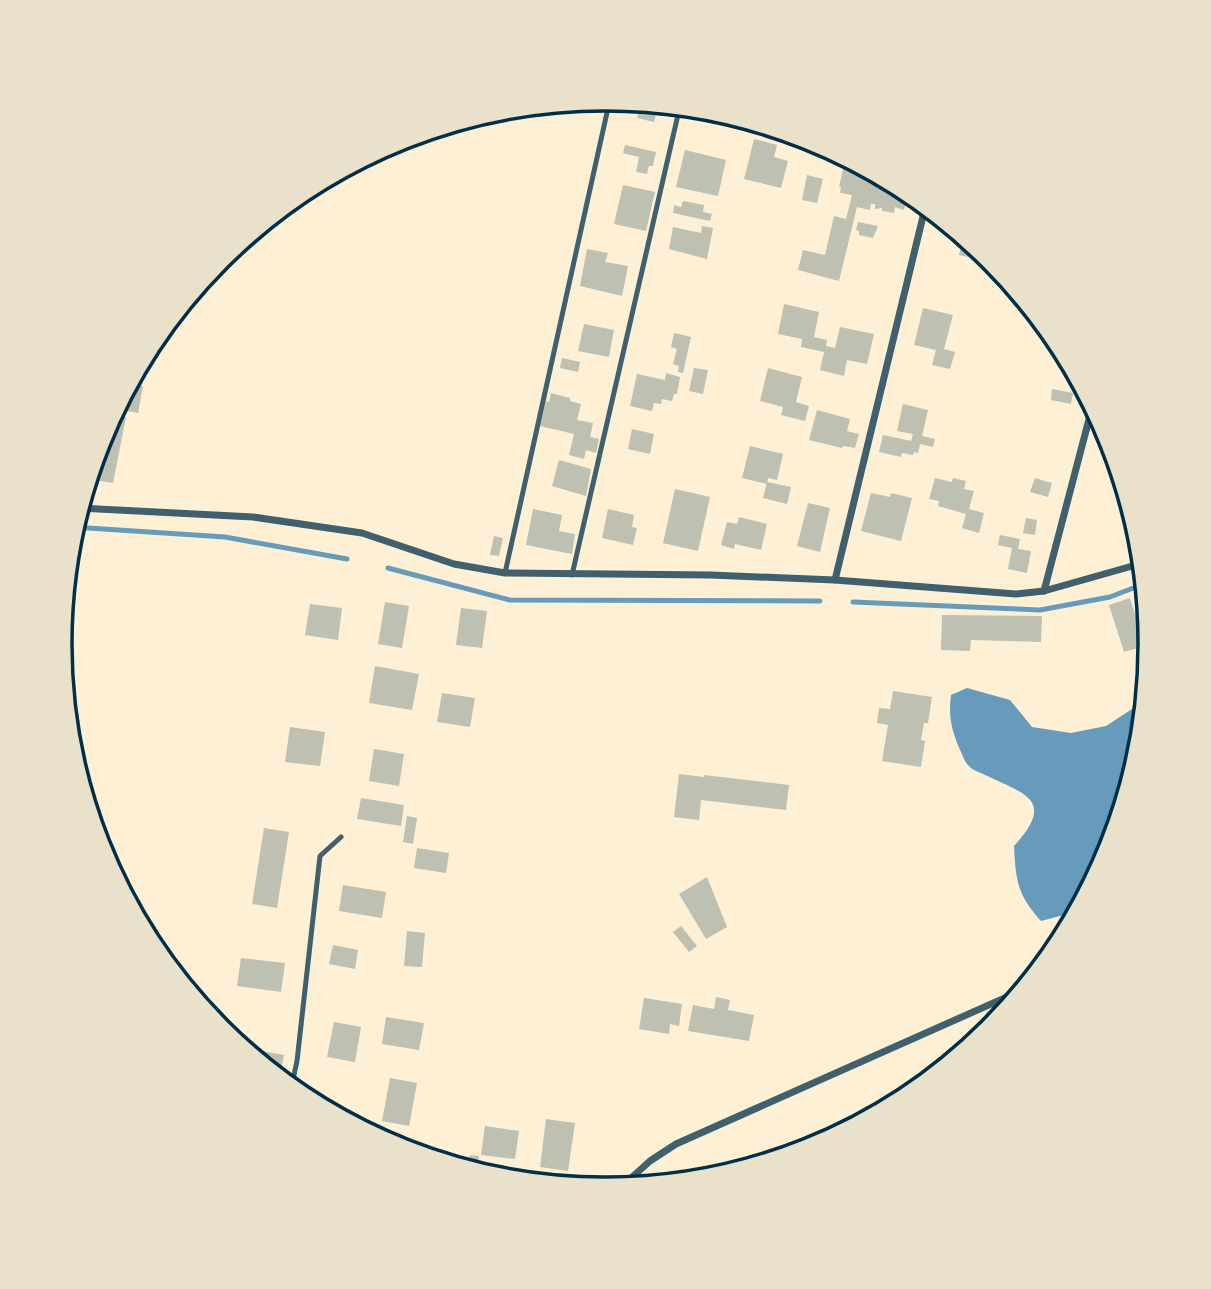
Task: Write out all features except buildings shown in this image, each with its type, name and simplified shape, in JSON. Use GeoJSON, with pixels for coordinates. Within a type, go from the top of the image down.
{"type":"FeatureCollection","features":[{"type":"Feature","properties":{"kind":"street"},"geometry":{"type":"LineString","coordinates":[[835,580],[923,216]]}},
{"type":"Feature","properties":{"kind":"street"},"geometry":{"type":"LineString","coordinates":[[1044,591],[1089,419]]}},
{"type":"Feature","properties":{"kind":"street"},"geometry":{"type":"LineString","coordinates":[[89,509],[253,517],[362,533],[454,564],[505,573],[711,575],[835,580],[1016,594],[1044,591],[1133,566]]}},
{"type":"Feature","properties":{"kind":"street"},"geometry":{"type":"LineString","coordinates":[[631,1177],[676,1144],[1006,998]]}},
{"type":"Feature","properties":{"kind":"lane"},"geometry":{"type":"LineString","coordinates":[[505,573],[607,111]]}},
{"type":"Feature","properties":{"kind":"lane"},"geometry":{"type":"LineString","coordinates":[[572,575],[678,115]]}},
{"type":"Feature","properties":{"kind":"lane"},"geometry":{"type":"LineString","coordinates":[[294,1077],[320,856],[341,837]]}},
{"type":"Feature","properties":{"kind":"water"},"geometry":{"type":"Polygon","coordinates":[[[967,688],[1010,700],[1032,727],[1071,733],[1106,726],[1136,707],[1129,749],[1111,816],[1099,849],[1066,914],[1041,921],[1022,895],[1017,878],[1014,846],[1027,830],[1034,808],[1022,793],[974,770],[965,761],[950,717],[951,695],[967,688]]]}},
{"type":"Feature","properties":{"kind":"waterway"},"geometry":{"type":"LineString","coordinates":[[85,528],[225,537],[347,559]]}},
{"type":"Feature","properties":{"kind":"waterway"},"geometry":{"type":"LineString","coordinates":[[388,568],[510,600],[820,601]]}},
{"type":"Feature","properties":{"kind":"waterway"},"geometry":{"type":"LineString","coordinates":[[853,602],[1040,610],[1110,597],[1136,587]]}}]}
